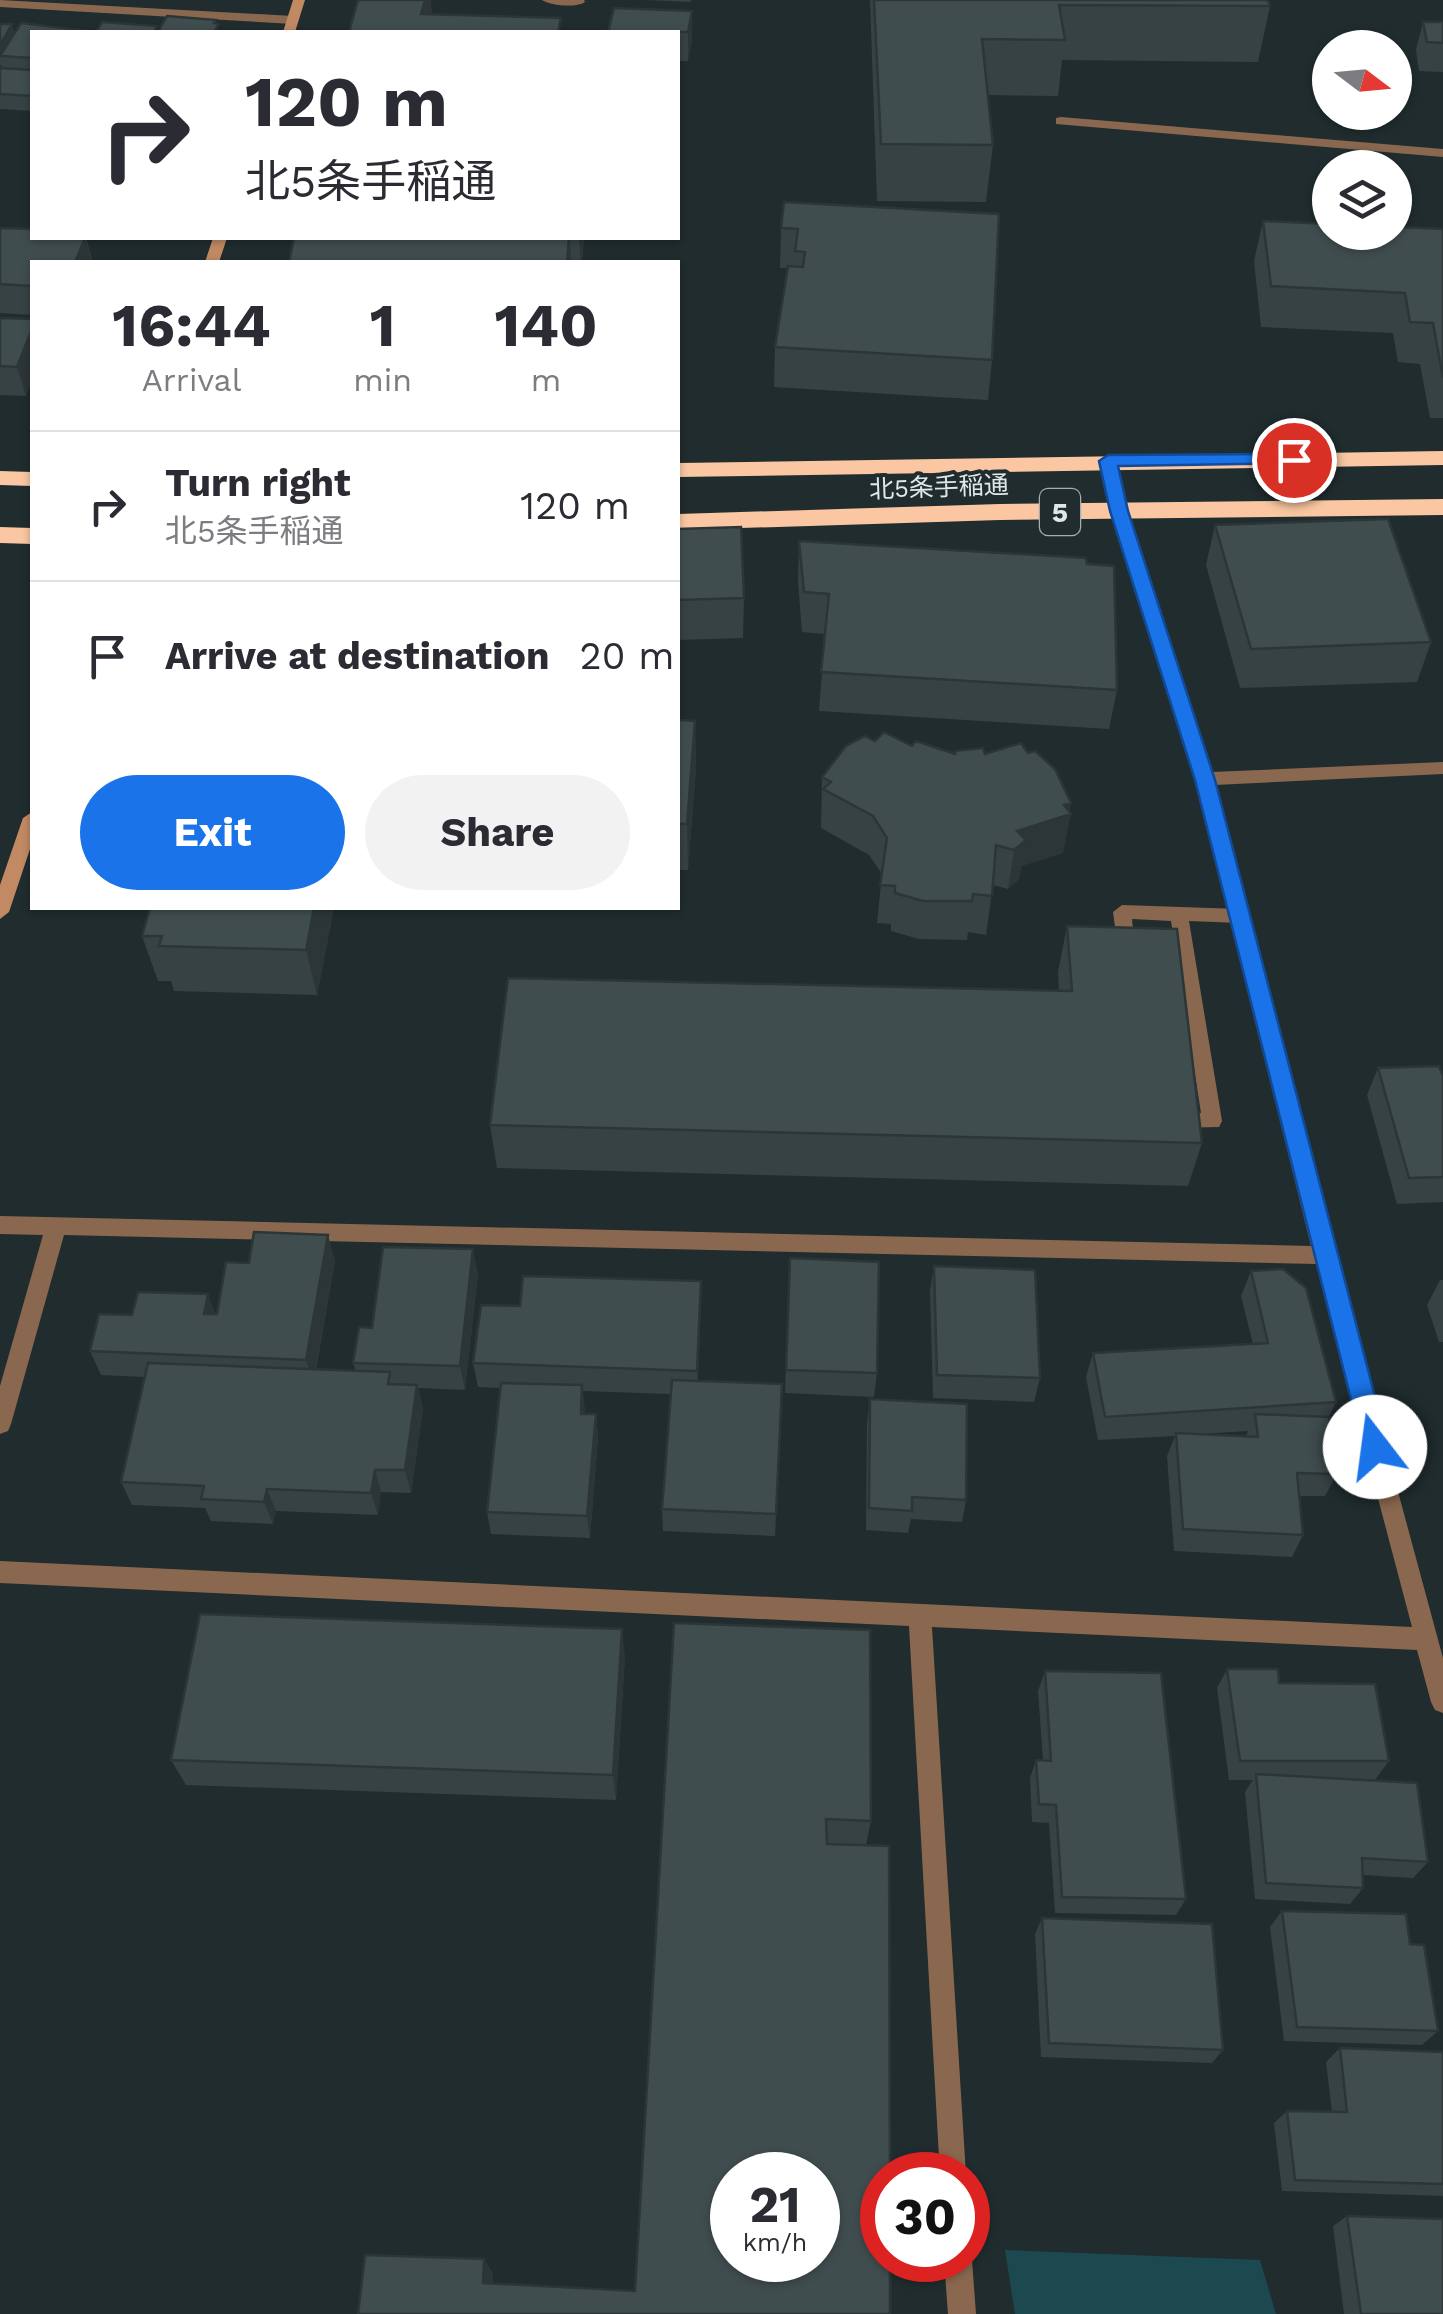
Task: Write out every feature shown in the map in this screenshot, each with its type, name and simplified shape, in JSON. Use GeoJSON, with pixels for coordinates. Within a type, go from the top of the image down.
{"type":"FeatureCollection","features":[{"type":"Feature","properties":{"kind":"highway","name":"北5条手稲通"},"geometry":{"type":"LineString","coordinates":[[680,470],[1443,458]]}},
{"type":"Feature","properties":{"kind":"highway"},"geometry":{"type":"LineString","coordinates":[[0,478],[30,479]]}},
{"type":"Feature","properties":{"kind":"highway","name":"北5条手稲通"},"geometry":{"type":"LineString","coordinates":[[680,522],[1443,507]]}},
{"type":"Feature","properties":{"kind":"highway"},"geometry":{"type":"LineString","coordinates":[[0,535],[30,536]]}},
{"type":"Feature","properties":{"kind":"street"},"geometry":{"type":"LineString","coordinates":[[0,3],[291,26],[299,0]]}},
{"type":"Feature","properties":{"kind":"street"},"geometry":{"type":"LineString","coordinates":[[548,0],[579,2]]}},
{"type":"Feature","properties":{"kind":"street"},"geometry":{"type":"LineString","coordinates":[[1061,120],[1443,153]]}},
{"type":"Feature","properties":{"kind":"street"},"geometry":{"type":"LineString","coordinates":[[1108,461],[1119,511],[1205,780],[1324,1255],[1443,1702]]}},
{"type":"Feature","properties":{"kind":"street"},"geometry":{"type":"LineString","coordinates":[[1205,780],[1443,768]]}},
{"type":"Feature","properties":{"kind":"street"},"geometry":{"type":"LineString","coordinates":[[0,912],[30,824]]}},
{"type":"Feature","properties":{"kind":"street"},"geometry":{"type":"LineString","coordinates":[[1128,973],[1122,912],[1240,916]]}},
{"type":"Feature","properties":{"kind":"street"},"geometry":{"type":"LineString","coordinates":[[1180,914],[1212,1122],[1180,1122]]}},
{"type":"Feature","properties":{"kind":"street"},"geometry":{"type":"LineString","coordinates":[[0,1225],[1324,1255]]}},
{"type":"Feature","properties":{"kind":"street"},"geometry":{"type":"LineString","coordinates":[[0,1424],[55,1228]]}},
{"type":"Feature","properties":{"kind":"street"},"geometry":{"type":"LineString","coordinates":[[0,1572],[1426,1638]]}},
{"type":"Feature","properties":{"kind":"street"},"geometry":{"type":"LineString","coordinates":[[920,1616],[952,2152]]}},
{"type":"Feature","properties":{"kind":"street"},"geometry":{"type":"LineString","coordinates":[[960,2282],[962,2314]]}},
{"type":"Feature","properties":{"kind":"shaded area"},"geometry":{"type":"Polygon","coordinates":[[[1005,2250],[1260,2260],[1276,2314],[1015,2314],[1005,2250]]]}},
{"type":"Feature","properties":{"kind":"building"},"geometry":{"type":"Polygon","coordinates":[[[358,0],[425,0],[421,14],[561,18],[558,30],[350,30],[358,0]]]}},
{"type":"Feature","properties":{"kind":"building"},"geometry":{"type":"Polygon","coordinates":[[[874,0],[1268,0],[1270,6],[1059,5],[1065,40],[982,39],[993,145],[881,144],[874,0]]]}},
{"type":"Feature","properties":{"kind":"building"},"geometry":{"type":"Polygon","coordinates":[[[614,8],[692,11],[688,32],[608,30],[614,8]]]}},
{"type":"Feature","properties":{"kind":"building"},"geometry":{"type":"Polygon","coordinates":[[[167,16],[216,20],[214,23],[219,24],[215,30],[159,30],[167,16]]]}},
{"type":"Feature","properties":{"kind":"building"},"geometry":{"type":"Polygon","coordinates":[[[102,22],[157,26],[155,30],[97,30],[102,22]]]}},
{"type":"Feature","properties":{"kind":"building"},"geometry":{"type":"Polygon","coordinates":[[[1423,22],[1443,22],[1443,43],[1427,42],[1423,22]]]}},
{"type":"Feature","properties":{"kind":"building"},"geometry":{"type":"Polygon","coordinates":[[[21,23],[80,30],[30,30],[30,58],[0,56],[21,23]]]}},
{"type":"Feature","properties":{"kind":"building"},"geometry":{"type":"Polygon","coordinates":[[[0,24],[12,24],[0,45],[0,24]]]}},
{"type":"Feature","properties":{"kind":"building"},"geometry":{"type":"Polygon","coordinates":[[[0,68],[30,70],[30,96],[0,94],[0,68]]]}},
{"type":"Feature","properties":{"kind":"building"},"geometry":{"type":"Polygon","coordinates":[[[784,202],[999,214],[992,360],[775,347],[788,266],[803,267],[805,252],[795,251],[798,229],[781,228],[784,202]]]}},
{"type":"Feature","properties":{"kind":"building"},"geometry":{"type":"Polygon","coordinates":[[[1263,221],[1312,223],[1312,250],[1412,250],[1412,228],[1443,229],[1443,378],[1433,323],[1410,322],[1405,293],[1271,286],[1263,221]]]}},
{"type":"Feature","properties":{"kind":"building"},"geometry":{"type":"Polygon","coordinates":[[[0,228],[30,229],[30,240],[84,240],[76,260],[30,260],[30,286],[0,284],[0,228]]]}},
{"type":"Feature","properties":{"kind":"building"},"geometry":{"type":"Polygon","coordinates":[[[294,240],[569,240],[567,260],[289,260],[294,240]]]}},
{"type":"Feature","properties":{"kind":"building"},"geometry":{"type":"Polygon","coordinates":[[[0,318],[30,319],[30,334],[17,367],[0,366],[0,318]]]}},
{"type":"Feature","properties":{"kind":"building"},"geometry":{"type":"Polygon","coordinates":[[[1388,519],[1431,642],[1251,649],[1215,525],[1388,519]]]}},
{"type":"Feature","properties":{"kind":"building"},"geometry":{"type":"Polygon","coordinates":[[[741,527],[744,598],[680,600],[680,529],[741,527]]]}},
{"type":"Feature","properties":{"kind":"building"},"geometry":{"type":"Polygon","coordinates":[[[799,541],[1086,558],[1087,564],[1114,566],[1117,690],[821,672],[829,594],[804,592],[799,541]]]}},
{"type":"Feature","properties":{"kind":"building"},"geometry":{"type":"Polygon","coordinates":[[[680,720],[695,721],[687,824],[680,824],[680,720]]]}},
{"type":"Feature","properties":{"kind":"building"},"geometry":{"type":"Polygon","coordinates":[[[884,732],[912,746],[916,741],[955,754],[983,748],[985,754],[1021,743],[1028,753],[1035,751],[1055,769],[1071,803],[1064,805],[1071,814],[1017,831],[1026,840],[1014,850],[996,845],[992,896],[973,894],[972,901],[923,901],[895,893],[895,886],[880,885],[887,838],[873,816],[823,789],[831,782],[822,777],[846,746],[865,736],[875,741],[884,732]]]}},
{"type":"Feature","properties":{"kind":"building"},"geometry":{"type":"Polygon","coordinates":[[[149,910],[314,910],[306,950],[159,946],[162,936],[142,936],[149,910]]]}},
{"type":"Feature","properties":{"kind":"building"},"geometry":{"type":"Polygon","coordinates":[[[1067,926],[1177,929],[1202,1143],[490,1125],[508,978],[1072,991],[1067,926]]]}},
{"type":"Feature","properties":{"kind":"building"},"geometry":{"type":"Polygon","coordinates":[[[1439,1066],[1443,1076],[1443,1177],[1409,1178],[1378,1068],[1439,1066]]]}},
{"type":"Feature","properties":{"kind":"building"},"geometry":{"type":"Polygon","coordinates":[[[254,1232],[328,1235],[306,1360],[90,1351],[99,1314],[132,1315],[138,1292],[208,1294],[204,1314],[217,1314],[226,1262],[249,1263],[254,1232]]]}},
{"type":"Feature","properties":{"kind":"building"},"geometry":{"type":"Polygon","coordinates":[[[383,1247],[473,1249],[460,1366],[353,1363],[359,1327],[372,1328],[383,1247]]]}},
{"type":"Feature","properties":{"kind":"building"},"geometry":{"type":"Polygon","coordinates":[[[790,1258],[879,1262],[877,1373],[786,1370],[790,1258]]]}},
{"type":"Feature","properties":{"kind":"building"},"geometry":{"type":"Polygon","coordinates":[[[934,1266],[1035,1270],[1040,1378],[937,1375],[934,1266]]]}},
{"type":"Feature","properties":{"kind":"building"},"geometry":{"type":"Polygon","coordinates":[[[1283,1269],[1306,1288],[1336,1402],[1105,1417],[1093,1353],[1268,1343],[1251,1271],[1283,1269]]]}},
{"type":"Feature","properties":{"kind":"building"},"geometry":{"type":"Polygon","coordinates":[[[523,1276],[701,1281],[697,1371],[473,1363],[481,1305],[520,1306],[523,1276]]]}},
{"type":"Feature","properties":{"kind":"building"},"geometry":{"type":"Polygon","coordinates":[[[148,1363],[390,1372],[388,1384],[417,1385],[405,1470],[375,1470],[371,1493],[267,1489],[264,1502],[201,1499],[204,1486],[121,1482],[148,1363]]]}},
{"type":"Feature","properties":{"kind":"building"},"geometry":{"type":"Polygon","coordinates":[[[672,1380],[782,1384],[776,1514],[662,1509],[672,1380]]]}},
{"type":"Feature","properties":{"kind":"building"},"geometry":{"type":"Polygon","coordinates":[[[501,1383],[582,1385],[581,1414],[596,1414],[587,1516],[487,1512],[501,1383]]]}},
{"type":"Feature","properties":{"kind":"building"},"geometry":{"type":"Polygon","coordinates":[[[870,1399],[967,1404],[966,1500],[912,1497],[912,1511],[869,1508],[870,1399]]]}},
{"type":"Feature","properties":{"kind":"building"},"geometry":{"type":"Polygon","coordinates":[[[1255,1414],[1329,1417],[1337,1474],[1297,1473],[1303,1535],[1183,1529],[1176,1433],[1258,1437],[1255,1414]]]}},
{"type":"Feature","properties":{"kind":"building"},"geometry":{"type":"Polygon","coordinates":[[[200,1614],[622,1629],[613,1775],[171,1760],[200,1614]]]}},
{"type":"Feature","properties":{"kind":"building"},"geometry":{"type":"Polygon","coordinates":[[[674,1623],[870,1630],[871,1821],[826,1819],[827,1844],[889,1846],[890,2152],[860,2152],[860,2282],[890,2282],[890,2314],[358,2314],[365,2255],[484,2259],[483,2283],[635,2291],[674,1623]]]}},
{"type":"Feature","properties":{"kind":"building"},"geometry":{"type":"Polygon","coordinates":[[[1227,1669],[1278,1669],[1279,1683],[1375,1684],[1389,1761],[1240,1761],[1227,1669]]]}},
{"type":"Feature","properties":{"kind":"building"},"geometry":{"type":"Polygon","coordinates":[[[1045,1671],[1161,1673],[1186,1899],[1062,1897],[1056,1805],[1039,1804],[1036,1760],[1051,1761],[1045,1671]]]}},
{"type":"Feature","properties":{"kind":"building"},"geometry":{"type":"Polygon","coordinates":[[[1256,1774],[1417,1783],[1428,1862],[1362,1858],[1363,1888],[1266,1883],[1256,1774]]]}},
{"type":"Feature","properties":{"kind":"building"},"geometry":{"type":"Polygon","coordinates":[[[1282,1911],[1406,1914],[1410,1944],[1424,1945],[1438,2031],[1297,2027],[1282,1911]]]}},
{"type":"Feature","properties":{"kind":"building"},"geometry":{"type":"Polygon","coordinates":[[[1042,1918],[1212,1924],[1223,2050],[1049,2043],[1042,1918]]]}},
{"type":"Feature","properties":{"kind":"building"},"geometry":{"type":"Polygon","coordinates":[[[1340,2048],[1443,2052],[1443,2184],[1295,2180],[1287,2111],[1347,2112],[1340,2048]]]}},
{"type":"Feature","properties":{"kind":"building"},"geometry":{"type":"Polygon","coordinates":[[[1347,2216],[1443,2219],[1443,2314],[1361,2314],[1347,2216]]]}},
{"type":"Feature","properties":{"kind":"route"},"geometry":{"type":"LineString","coordinates":[[1294,460],[1108,461],[1119,511],[1205,780],[1375,1447]]}}]}
